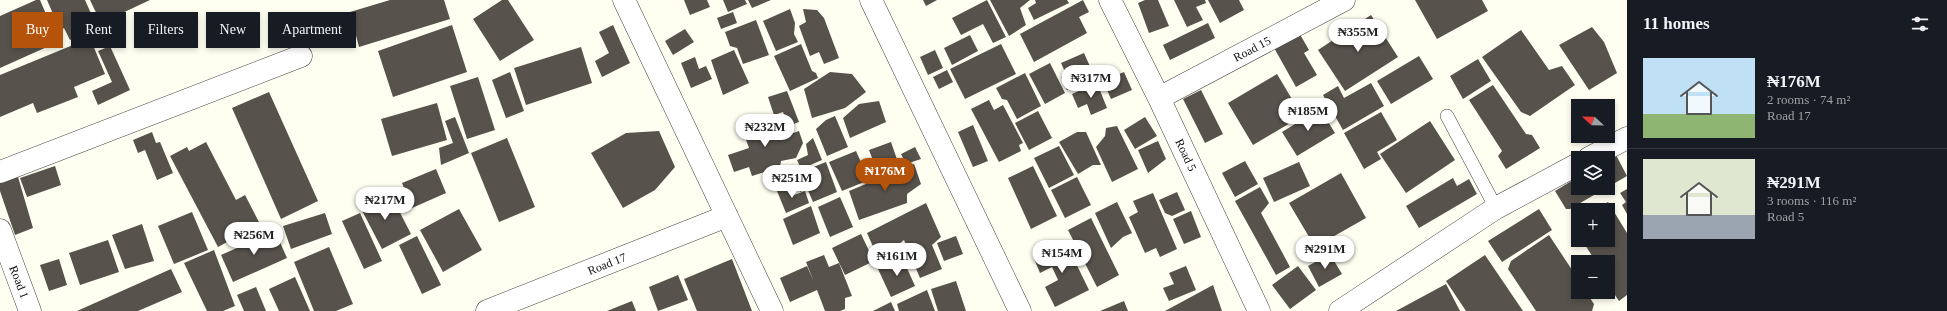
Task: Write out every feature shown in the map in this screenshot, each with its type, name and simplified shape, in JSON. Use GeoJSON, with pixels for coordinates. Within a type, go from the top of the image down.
{"type":"FeatureCollection","features":[{"type":"Feature","properties":{"kind":"street"},"geometry":{"type":"LineString","coordinates":[[624,0],[772,311]]}},
{"type":"Feature","properties":{"kind":"street"},"geometry":{"type":"LineString","coordinates":[[870,0],[1020,311]]}},
{"type":"Feature","properties":{"kind":"street","name":"Road 5"},"geometry":{"type":"LineString","coordinates":[[1110,0],[1159,98],[1259,311]]}},
{"type":"Feature","properties":{"kind":"street","name":"Road 15"},"geometry":{"type":"LineString","coordinates":[[1159,98],[1344,0]]}},
{"type":"Feature","properties":{"kind":"street"},"geometry":{"type":"LineString","coordinates":[[0,172],[301,56]]}},
{"type":"Feature","properties":{"kind":"street"},"geometry":{"type":"LineString","coordinates":[[1602,151],[1627,138]]}},
{"type":"Feature","properties":{"kind":"street"},"geometry":{"type":"LineString","coordinates":[[1340,311],[1496,208],[1571,168]]}},
{"type":"Feature","properties":{"kind":"street","name":"Road 17"},"geometry":{"type":"LineString","coordinates":[[487,311],[726,216]]}},
{"type":"Feature","properties":{"kind":"street","name":"Road 1"},"geometry":{"type":"LineString","coordinates":[[0,230],[30,311]]}},
{"type":"Feature","properties":{"kind":"lane"},"geometry":{"type":"LineString","coordinates":[[1447,116],[1496,208]]}},
{"type":"Feature","properties":{"kind":"building"},"geometry":{"type":"Polygon","coordinates":[[[36,0],[40,0],[45,12],[12,12],[12,48],[45,48],[0,68],[0,16],[36,0]]]}},
{"type":"Feature","properties":{"kind":"building"},"geometry":{"type":"Polygon","coordinates":[[[47,0],[85,0],[90,12],[71,12],[70,40],[63,28],[63,12],[52,12],[47,0]]]}},
{"type":"Feature","properties":{"kind":"building"},"geometry":{"type":"Polygon","coordinates":[[[90,0],[150,0],[124,12],[96,12],[90,0]]]}},
{"type":"Feature","properties":{"kind":"building"},"geometry":{"type":"Polygon","coordinates":[[[390,0],[444,0],[450,19],[359,47],[356,35],[356,12],[350,12],[390,0]]]}},
{"type":"Feature","properties":{"kind":"building"},"geometry":{"type":"Polygon","coordinates":[[[502,0],[508,0],[534,40],[500,61],[473,19],[502,0]]]}},
{"type":"Feature","properties":{"kind":"building"},"geometry":{"type":"Polygon","coordinates":[[[684,0],[707,0],[710,7],[690,15],[684,0]]]}},
{"type":"Feature","properties":{"kind":"building"},"geometry":{"type":"Polygon","coordinates":[[[723,0],[745,0],[747,4],[728,12],[723,0]]]}},
{"type":"Feature","properties":{"kind":"building"},"geometry":{"type":"Polygon","coordinates":[[[748,0],[771,0],[752,8],[748,0]]]}},
{"type":"Feature","properties":{"kind":"building"},"geometry":{"type":"Polygon","coordinates":[[[923,0],[937,0],[926,6],[923,0]]]}},
{"type":"Feature","properties":{"kind":"building"},"geometry":{"type":"Polygon","coordinates":[[[987,0],[1006,37],[993,43],[983,24],[961,35],[952,18],[987,0]]]}},
{"type":"Feature","properties":{"kind":"building"},"geometry":{"type":"Polygon","coordinates":[[[990,0],[1030,0],[1020,8],[1026,25],[1009,36],[990,0]]]}},
{"type":"Feature","properties":{"kind":"building"},"geometry":{"type":"Polygon","coordinates":[[[1035,0],[1067,0],[1069,3],[1034,20],[1028,8],[1036,3],[1035,0]]]}},
{"type":"Feature","properties":{"kind":"building"},"geometry":{"type":"Polygon","coordinates":[[[1083,0],[1089,12],[1079,17],[1087,33],[1034,62],[1020,34],[1083,0]]]}},
{"type":"Feature","properties":{"kind":"building"},"geometry":{"type":"Polygon","coordinates":[[[1145,0],[1158,0],[1169,26],[1149,33],[1138,3],[1145,0]]]}},
{"type":"Feature","properties":{"kind":"building"},"geometry":{"type":"Polygon","coordinates":[[[1174,0],[1205,0],[1206,3],[1196,7],[1203,20],[1187,27],[1174,0]]]}},
{"type":"Feature","properties":{"kind":"building"},"geometry":{"type":"Polygon","coordinates":[[[1208,0],[1239,0],[1244,10],[1220,23],[1208,0]]]}},
{"type":"Feature","properties":{"kind":"building"},"geometry":{"type":"Polygon","coordinates":[[[1415,0],[1482,0],[1488,11],[1437,39],[1415,0]]]}},
{"type":"Feature","properties":{"kind":"building"},"geometry":{"type":"Polygon","coordinates":[[[790,9],[795,23],[794,34],[798,42],[776,51],[763,21],[790,9]]]}},
{"type":"Feature","properties":{"kind":"building"},"geometry":{"type":"Polygon","coordinates":[[[803,9],[817,10],[824,18],[839,58],[824,64],[819,52],[810,56],[799,26],[806,22],[803,9]]]}},
{"type":"Feature","properties":{"kind":"building"},"geometry":{"type":"Polygon","coordinates":[[[733,12],[737,23],[721,29],[717,18],[733,12]]]}},
{"type":"Feature","properties":{"kind":"building"},"geometry":{"type":"Polygon","coordinates":[[[1371,15],[1398,57],[1345,91],[1318,50],[1371,15]]]}},
{"type":"Feature","properties":{"kind":"building"},"geometry":{"type":"Polygon","coordinates":[[[756,20],[769,55],[743,64],[737,48],[730,46],[725,32],[756,20]]]}},
{"type":"Feature","properties":{"kind":"building"},"geometry":{"type":"Polygon","coordinates":[[[1208,23],[1215,38],[1170,60],[1163,45],[1208,23]]]}},
{"type":"Feature","properties":{"kind":"building"},"geometry":{"type":"Polygon","coordinates":[[[452,25],[467,72],[393,97],[378,51],[452,25]]]}},
{"type":"Feature","properties":{"kind":"building"},"geometry":{"type":"Polygon","coordinates":[[[613,25],[630,63],[602,77],[595,61],[609,53],[599,32],[613,25]]]}},
{"type":"Feature","properties":{"kind":"building"},"geometry":{"type":"Polygon","coordinates":[[[1592,27],[1604,42],[1617,73],[1589,90],[1559,45],[1592,27]]]}},
{"type":"Feature","properties":{"kind":"building"},"geometry":{"type":"Polygon","coordinates":[[[685,29],[694,42],[673,55],[665,41],[685,29]]]}},
{"type":"Feature","properties":{"kind":"building"},"geometry":{"type":"Polygon","coordinates":[[[1521,30],[1549,70],[1562,66],[1575,85],[1530,116],[1521,112],[1482,57],[1521,30]]]}},
{"type":"Feature","properties":{"kind":"building"},"geometry":{"type":"Polygon","coordinates":[[[1298,31],[1309,50],[1304,53],[1317,75],[1296,87],[1273,46],[1298,31]]]}},
{"type":"Feature","properties":{"kind":"building"},"geometry":{"type":"Polygon","coordinates":[[[970,35],[978,51],[952,65],[944,48],[970,35]]]}},
{"type":"Feature","properties":{"kind":"building"},"geometry":{"type":"Polygon","coordinates":[[[801,44],[812,71],[816,73],[818,78],[790,91],[774,56],[801,44]]]}},
{"type":"Feature","properties":{"kind":"building"},"geometry":{"type":"Polygon","coordinates":[[[1001,44],[1016,74],[965,99],[950,69],[1001,44]]]}},
{"type":"Feature","properties":{"kind":"building"},"geometry":{"type":"Polygon","coordinates":[[[71,46],[71,48],[94,48],[105,74],[74,87],[78,97],[37,113],[33,103],[0,117],[0,75],[71,46]]]}},
{"type":"Feature","properties":{"kind":"building"},"geometry":{"type":"Polygon","coordinates":[[[581,47],[592,83],[526,105],[514,68],[581,47]]]}},
{"type":"Feature","properties":{"kind":"building"},"geometry":{"type":"Polygon","coordinates":[[[105,48],[111,48],[130,90],[98,105],[92,91],[112,82],[98,51],[105,48]]]}},
{"type":"Feature","properties":{"kind":"building"},"geometry":{"type":"Polygon","coordinates":[[[734,50],[749,83],[723,95],[711,60],[734,50]]]}},
{"type":"Feature","properties":{"kind":"building"},"geometry":{"type":"Polygon","coordinates":[[[935,50],[943,68],[928,75],[920,57],[935,50]]]}},
{"type":"Feature","properties":{"kind":"building"},"geometry":{"type":"Polygon","coordinates":[[[1084,53],[1096,80],[1067,90],[1061,77],[1066,74],[1061,63],[1084,53]]]}},
{"type":"Feature","properties":{"kind":"building"},"geometry":{"type":"Polygon","coordinates":[[[1419,56],[1433,79],[1391,104],[1377,81],[1419,56]]]}},
{"type":"Feature","properties":{"kind":"building"},"geometry":{"type":"Polygon","coordinates":[[[695,57],[699,69],[706,66],[712,79],[691,88],[681,63],[695,57]]]}},
{"type":"Feature","properties":{"kind":"building"},"geometry":{"type":"Polygon","coordinates":[[[1478,59],[1491,81],[1463,99],[1450,76],[1478,59]]]}},
{"type":"Feature","properties":{"kind":"building"},"geometry":{"type":"Polygon","coordinates":[[[1050,63],[1065,93],[1045,104],[1029,74],[1050,63]]]}},
{"type":"Feature","properties":{"kind":"building"},"geometry":{"type":"Polygon","coordinates":[[[947,70],[953,82],[939,89],[933,77],[947,70]]]}},
{"type":"Feature","properties":{"kind":"building"},"geometry":{"type":"Polygon","coordinates":[[[510,72],[524,111],[506,118],[492,80],[510,72]]]}},
{"type":"Feature","properties":{"kind":"building"},"geometry":{"type":"Polygon","coordinates":[[[830,72],[852,74],[866,92],[845,108],[812,118],[804,89],[830,72]]]}},
{"type":"Feature","properties":{"kind":"building"},"geometry":{"type":"Polygon","coordinates":[[[1124,72],[1132,90],[1111,99],[1103,81],[1124,72]]]}},
{"type":"Feature","properties":{"kind":"building"},"geometry":{"type":"Polygon","coordinates":[[[1025,73],[1041,106],[1017,119],[1007,100],[1002,99],[996,88],[1025,73]]]}},
{"type":"Feature","properties":{"kind":"building"},"geometry":{"type":"Polygon","coordinates":[[[1277,74],[1302,116],[1253,145],[1228,103],[1277,74]]]}},
{"type":"Feature","properties":{"kind":"building"},"geometry":{"type":"Polygon","coordinates":[[[478,77],[495,130],[467,139],[450,86],[478,77]]]}},
{"type":"Feature","properties":{"kind":"building"},"geometry":{"type":"Polygon","coordinates":[[[1097,83],[1107,108],[1091,115],[1087,104],[1078,108],[1072,94],[1097,83]]]}},
{"type":"Feature","properties":{"kind":"building"},"geometry":{"type":"Polygon","coordinates":[[[1371,83],[1384,106],[1343,130],[1323,95],[1338,86],[1344,98],[1371,83]]]}},
{"type":"Feature","properties":{"kind":"building"},"geometry":{"type":"Polygon","coordinates":[[[1493,85],[1526,134],[1532,135],[1540,148],[1506,169],[1498,156],[1502,151],[1469,100],[1493,85]]]}},
{"type":"Feature","properties":{"kind":"building"},"geometry":{"type":"Polygon","coordinates":[[[1201,90],[1223,134],[1205,143],[1183,99],[1201,90]]]}},
{"type":"Feature","properties":{"kind":"building"},"geometry":{"type":"Polygon","coordinates":[[[787,91],[799,122],[788,126],[783,112],[774,115],[768,97],[787,91]]]}},
{"type":"Feature","properties":{"kind":"building"},"geometry":{"type":"Polygon","coordinates":[[[269,92],[318,201],[281,219],[232,108],[269,92]]]}},
{"type":"Feature","properties":{"kind":"building"},"geometry":{"type":"Polygon","coordinates":[[[989,100],[994,110],[1003,105],[1023,143],[1019,145],[1021,151],[999,162],[971,109],[989,100]]]}},
{"type":"Feature","properties":{"kind":"building"},"geometry":{"type":"Polygon","coordinates":[[[879,101],[886,122],[850,138],[843,118],[859,104],[879,101]]]}},
{"type":"Feature","properties":{"kind":"building"},"geometry":{"type":"Polygon","coordinates":[[[437,103],[447,140],[392,156],[381,119],[437,103]]]}},
{"type":"Feature","properties":{"kind":"building"},"geometry":{"type":"Polygon","coordinates":[[[1320,109],[1335,133],[1297,156],[1282,132],[1320,109]]]}},
{"type":"Feature","properties":{"kind":"building"},"geometry":{"type":"Polygon","coordinates":[[[1038,111],[1052,138],[1029,150],[1015,123],[1038,111]]]}},
{"type":"Feature","properties":{"kind":"building"},"geometry":{"type":"Polygon","coordinates":[[[1381,112],[1397,140],[1377,152],[1381,159],[1364,169],[1344,133],[1381,112]]]}},
{"type":"Feature","properties":{"kind":"building"},"geometry":{"type":"Polygon","coordinates":[[[835,116],[848,147],[827,156],[816,129],[826,120],[835,116]]]}},
{"type":"Feature","properties":{"kind":"building"},"geometry":{"type":"Polygon","coordinates":[[[455,117],[469,153],[441,165],[439,148],[453,143],[445,121],[455,117]]]}},
{"type":"Feature","properties":{"kind":"building"},"geometry":{"type":"Polygon","coordinates":[[[1145,117],[1157,136],[1135,149],[1124,130],[1145,117]]]}},
{"type":"Feature","properties":{"kind":"building"},"geometry":{"type":"Polygon","coordinates":[[[774,118],[782,137],[799,131],[803,143],[796,158],[781,161],[780,167],[752,176],[749,167],[734,172],[728,155],[749,148],[741,126],[774,118]]]}},
{"type":"Feature","properties":{"kind":"building"},"geometry":{"type":"Polygon","coordinates":[[[1430,121],[1455,160],[1406,193],[1380,154],[1430,121]]]}},
{"type":"Feature","properties":{"kind":"building"},"geometry":{"type":"Polygon","coordinates":[[[973,125],[988,161],[973,167],[958,132],[973,125]]]}},
{"type":"Feature","properties":{"kind":"building"},"geometry":{"type":"Polygon","coordinates":[[[1117,126],[1138,169],[1112,182],[1096,147],[1105,136],[1106,128],[1117,126]]]}},
{"type":"Feature","properties":{"kind":"building"},"geometry":{"type":"Polygon","coordinates":[[[659,131],[675,167],[655,190],[623,208],[591,153],[626,133],[659,131]]]}},
{"type":"Feature","properties":{"kind":"building"},"geometry":{"type":"Polygon","coordinates":[[[152,132],[156,143],[160,142],[173,173],[157,180],[145,150],[138,153],[133,140],[152,132]]]}},
{"type":"Feature","properties":{"kind":"building"},"geometry":{"type":"Polygon","coordinates":[[[1077,132],[1086,132],[1101,165],[1093,165],[1078,174],[1059,142],[1077,132]]]}},
{"type":"Feature","properties":{"kind":"building"},"geometry":{"type":"Polygon","coordinates":[[[507,138],[535,207],[499,222],[471,153],[507,138]]]}},
{"type":"Feature","properties":{"kind":"building"},"geometry":{"type":"Polygon","coordinates":[[[813,138],[822,160],[801,169],[797,160],[808,155],[806,144],[813,138]]]}},
{"type":"Feature","properties":{"kind":"building"},"geometry":{"type":"Polygon","coordinates":[[[1158,141],[1166,159],[1148,173],[1138,150],[1158,141]]]}},
{"type":"Feature","properties":{"kind":"building"},"geometry":{"type":"Polygon","coordinates":[[[206,142],[236,200],[245,195],[260,224],[218,247],[170,156],[187,147],[189,151],[206,142]]]}},
{"type":"Feature","properties":{"kind":"building"},"geometry":{"type":"Polygon","coordinates":[[[891,142],[900,168],[872,179],[867,166],[874,163],[869,150],[891,142]]]}},
{"type":"Feature","properties":{"kind":"building"},"geometry":{"type":"Polygon","coordinates":[[[1059,146],[1074,175],[1049,188],[1034,158],[1059,146]]]}},
{"type":"Feature","properties":{"kind":"building"},"geometry":{"type":"Polygon","coordinates":[[[915,147],[921,159],[906,164],[901,154],[915,147]]]}},
{"type":"Feature","properties":{"kind":"building"},"geometry":{"type":"Polygon","coordinates":[[[856,151],[869,180],[842,191],[829,162],[856,151]]]}},
{"type":"Feature","properties":{"kind":"building"},"geometry":{"type":"Polygon","coordinates":[[[1615,156],[1627,176],[1615,183],[1615,156]]]}},
{"type":"Feature","properties":{"kind":"building"},"geometry":{"type":"Polygon","coordinates":[[[1245,161],[1258,184],[1235,197],[1222,173],[1245,161]]]}},
{"type":"Feature","properties":{"kind":"building"},"geometry":{"type":"Polygon","coordinates":[[[826,162],[837,192],[813,202],[807,188],[800,192],[793,175],[826,162]]]}},
{"type":"Feature","properties":{"kind":"building"},"geometry":{"type":"Polygon","coordinates":[[[1299,162],[1310,186],[1274,202],[1263,178],[1299,162]]]}},
{"type":"Feature","properties":{"kind":"building"},"geometry":{"type":"Polygon","coordinates":[[[914,164],[921,184],[907,194],[907,203],[859,220],[849,191],[914,164]]]}},
{"type":"Feature","properties":{"kind":"building"},"geometry":{"type":"Polygon","coordinates":[[[55,166],[61,185],[27,197],[20,178],[55,166]]]}},
{"type":"Feature","properties":{"kind":"building"},"geometry":{"type":"Polygon","coordinates":[[[1033,166],[1057,216],[1031,229],[1008,178],[1033,166]]]}},
{"type":"Feature","properties":{"kind":"building"},"geometry":{"type":"Polygon","coordinates":[[[436,169],[446,193],[412,208],[402,183],[436,169]]]}},
{"type":"Feature","properties":{"kind":"building"},"geometry":{"type":"Polygon","coordinates":[[[1341,173],[1366,218],[1315,247],[1289,203],[1341,173]]]}},
{"type":"Feature","properties":{"kind":"building"},"geometry":{"type":"Polygon","coordinates":[[[18,177],[33,228],[15,235],[0,191],[0,183],[18,177]]]}},
{"type":"Feature","properties":{"kind":"building"},"geometry":{"type":"Polygon","coordinates":[[[1077,177],[1091,205],[1065,218],[1051,190],[1077,177]]]}},
{"type":"Feature","properties":{"kind":"building"},"geometry":{"type":"Polygon","coordinates":[[[1453,178],[1457,186],[1469,179],[1477,194],[1419,228],[1406,206],[1453,178]]]}},
{"type":"Feature","properties":{"kind":"building"},"geometry":{"type":"Polygon","coordinates":[[[1571,181],[1571,195],[1594,195],[1580,203],[1571,203],[1571,208],[1566,209],[1555,191],[1571,181]]]}},
{"type":"Feature","properties":{"kind":"building"},"geometry":{"type":"Polygon","coordinates":[[[790,186],[794,195],[805,191],[809,203],[786,213],[777,191],[790,186]]]}},
{"type":"Feature","properties":{"kind":"building"},"geometry":{"type":"Polygon","coordinates":[[[1260,187],[1269,203],[1261,213],[1290,267],[1276,275],[1235,201],[1260,187]]]}},
{"type":"Feature","properties":{"kind":"building"},"geometry":{"type":"Polygon","coordinates":[[[1627,189],[1627,214],[1622,205],[1626,202],[1620,193],[1627,189]]]}},
{"type":"Feature","properties":{"kind":"building"},"geometry":{"type":"Polygon","coordinates":[[[1177,192],[1185,210],[1172,216],[1165,213],[1159,200],[1177,192]]]}},
{"type":"Feature","properties":{"kind":"building"},"geometry":{"type":"Polygon","coordinates":[[[1153,193],[1177,249],[1160,257],[1156,248],[1145,253],[1129,217],[1138,212],[1133,201],[1153,193]]]}},
{"type":"Feature","properties":{"kind":"building"},"geometry":{"type":"Polygon","coordinates":[[[369,195],[374,206],[392,197],[411,234],[382,249],[357,201],[369,195]]]}},
{"type":"Feature","properties":{"kind":"building"},"geometry":{"type":"Polygon","coordinates":[[[840,197],[853,227],[830,237],[818,207],[840,197]]]}},
{"type":"Feature","properties":{"kind":"building"},"geometry":{"type":"Polygon","coordinates":[[[1117,202],[1132,233],[1123,237],[1111,248],[1095,213],[1117,202]]]}},
{"type":"Feature","properties":{"kind":"building"},"geometry":{"type":"Polygon","coordinates":[[[926,203],[941,237],[932,245],[942,269],[920,278],[904,240],[879,260],[867,233],[926,203]]]}},
{"type":"Feature","properties":{"kind":"building"},"geometry":{"type":"Polygon","coordinates":[[[811,206],[820,233],[793,245],[783,219],[811,206]]]}},
{"type":"Feature","properties":{"kind":"building"},"geometry":{"type":"Polygon","coordinates":[[[459,209],[482,250],[443,272],[420,230],[459,209]]]}},
{"type":"Feature","properties":{"kind":"building"},"geometry":{"type":"Polygon","coordinates":[[[1539,209],[1552,230],[1502,262],[1488,241],[1539,209]]]}},
{"type":"Feature","properties":{"kind":"building"},"geometry":{"type":"Polygon","coordinates":[[[1191,211],[1201,237],[1184,244],[1173,219],[1191,211]]]}},
{"type":"Feature","properties":{"kind":"building"},"geometry":{"type":"Polygon","coordinates":[[[192,212],[208,250],[174,264],[158,226],[192,212]]]}},
{"type":"Feature","properties":{"kind":"building"},"geometry":{"type":"Polygon","coordinates":[[[325,213],[332,234],[291,249],[283,226],[325,213]]]}},
{"type":"Feature","properties":{"kind":"building"},"geometry":{"type":"Polygon","coordinates":[[[360,213],[382,261],[364,269],[342,221],[360,213]]]}},
{"type":"Feature","properties":{"kind":"building"},"geometry":{"type":"Polygon","coordinates":[[[1615,213],[1627,233],[1627,295],[1619,301],[1615,295],[1615,255],[1591,255],[1586,247],[1615,247],[1615,213]]]}},
{"type":"Feature","properties":{"kind":"building"},"geometry":{"type":"Polygon","coordinates":[[[1091,218],[1119,275],[1097,287],[1068,230],[1091,218]]]}},
{"type":"Feature","properties":{"kind":"building"},"geometry":{"type":"Polygon","coordinates":[[[142,224],[154,261],[125,269],[112,235],[142,224]]]}},
{"type":"Feature","properties":{"kind":"building"},"geometry":{"type":"Polygon","coordinates":[[[275,231],[287,258],[233,282],[221,255],[275,231]]]}},
{"type":"Feature","properties":{"kind":"building"},"geometry":{"type":"Polygon","coordinates":[[[861,234],[874,261],[845,275],[832,248],[861,234]]]}},
{"type":"Feature","properties":{"kind":"building"},"geometry":{"type":"Polygon","coordinates":[[[1549,235],[1571,268],[1571,299],[1591,299],[1594,304],[1592,311],[1536,311],[1508,269],[1511,261],[1549,235]]]}},
{"type":"Feature","properties":{"kind":"building"},"geometry":{"type":"Polygon","coordinates":[[[417,236],[441,285],[422,294],[399,245],[417,236]]]}},
{"type":"Feature","properties":{"kind":"building"},"geometry":{"type":"Polygon","coordinates":[[[956,236],[963,254],[944,261],[937,243],[956,236]]]}},
{"type":"Feature","properties":{"kind":"building"},"geometry":{"type":"Polygon","coordinates":[[[108,240],[119,272],[80,285],[69,253],[108,240]]]}},
{"type":"Feature","properties":{"kind":"building"},"geometry":{"type":"Polygon","coordinates":[[[1065,241],[1089,290],[1055,307],[1045,287],[1058,280],[1052,267],[1040,273],[1033,256],[1065,241]]]}},
{"type":"Feature","properties":{"kind":"building"},"geometry":{"type":"Polygon","coordinates":[[[329,247],[353,304],[336,311],[314,311],[294,262],[329,247]]]}},
{"type":"Feature","properties":{"kind":"building"},"geometry":{"type":"Polygon","coordinates":[[[214,250],[235,306],[223,311],[207,311],[184,263],[214,250]]]}},
{"type":"Feature","properties":{"kind":"building"},"geometry":{"type":"Polygon","coordinates":[[[1330,254],[1342,274],[1319,287],[1308,266],[1330,254]]]}},
{"type":"Feature","properties":{"kind":"building"},"geometry":{"type":"Polygon","coordinates":[[[824,255],[829,267],[839,263],[852,296],[845,298],[845,309],[840,311],[825,311],[817,290],[790,302],[780,278],[807,266],[814,282],[806,262],[824,255]]]}},
{"type":"Feature","properties":{"kind":"building"},"geometry":{"type":"Polygon","coordinates":[[[1485,255],[1523,311],[1466,311],[1446,281],[1485,255]]]}},
{"type":"Feature","properties":{"kind":"building"},"geometry":{"type":"Polygon","coordinates":[[[902,257],[915,286],[891,297],[878,269],[902,257]]]}},
{"type":"Feature","properties":{"kind":"building"},"geometry":{"type":"Polygon","coordinates":[[[59,259],[67,285],[49,291],[40,265],[59,259]]]}},
{"type":"Feature","properties":{"kind":"building"},"geometry":{"type":"Polygon","coordinates":[[[732,259],[752,311],[697,311],[684,279],[732,259]]]}},
{"type":"Feature","properties":{"kind":"building"},"geometry":{"type":"Polygon","coordinates":[[[1186,266],[1196,290],[1169,301],[1163,288],[1174,284],[1169,273],[1186,266]]]}},
{"type":"Feature","properties":{"kind":"building"},"geometry":{"type":"Polygon","coordinates":[[[1298,266],[1316,290],[1290,309],[1272,285],[1298,266]]]}},
{"type":"Feature","properties":{"kind":"building"},"geometry":{"type":"Polygon","coordinates":[[[171,269],[182,292],[138,311],[77,311],[171,269]]]}},
{"type":"Feature","properties":{"kind":"building"},"geometry":{"type":"Polygon","coordinates":[[[678,275],[688,300],[658,311],[649,287],[678,275]]]}},
{"type":"Feature","properties":{"kind":"building"},"geometry":{"type":"Polygon","coordinates":[[[295,277],[310,311],[279,311],[269,289],[295,277]]]}},
{"type":"Feature","properties":{"kind":"building"},"geometry":{"type":"Polygon","coordinates":[[[956,281],[966,311],[938,311],[931,289],[956,281]]]}},
{"type":"Feature","properties":{"kind":"building"},"geometry":{"type":"Polygon","coordinates":[[[1446,284],[1460,311],[1396,311],[1446,284]]]}},
{"type":"Feature","properties":{"kind":"building"},"geometry":{"type":"Polygon","coordinates":[[[1213,285],[1222,311],[1165,311],[1213,285]]]}},
{"type":"Feature","properties":{"kind":"building"},"geometry":{"type":"Polygon","coordinates":[[[256,287],[266,311],[244,311],[237,295],[256,287]]]}},
{"type":"Feature","properties":{"kind":"building"},"geometry":{"type":"Polygon","coordinates":[[[927,290],[935,311],[899,311],[897,304],[927,290]]]}},
{"type":"Feature","properties":{"kind":"building"},"geometry":{"type":"Polygon","coordinates":[[[632,301],[636,311],[607,311],[632,301]]]}},
{"type":"Feature","properties":{"kind":"building"},"geometry":{"type":"Polygon","coordinates":[[[1124,301],[1128,311],[1100,311],[1124,301]]]}},
{"type":"Feature","properties":{"kind":"building"},"geometry":{"type":"Polygon","coordinates":[[[891,302],[895,311],[873,311],[891,302]]]}}]}
